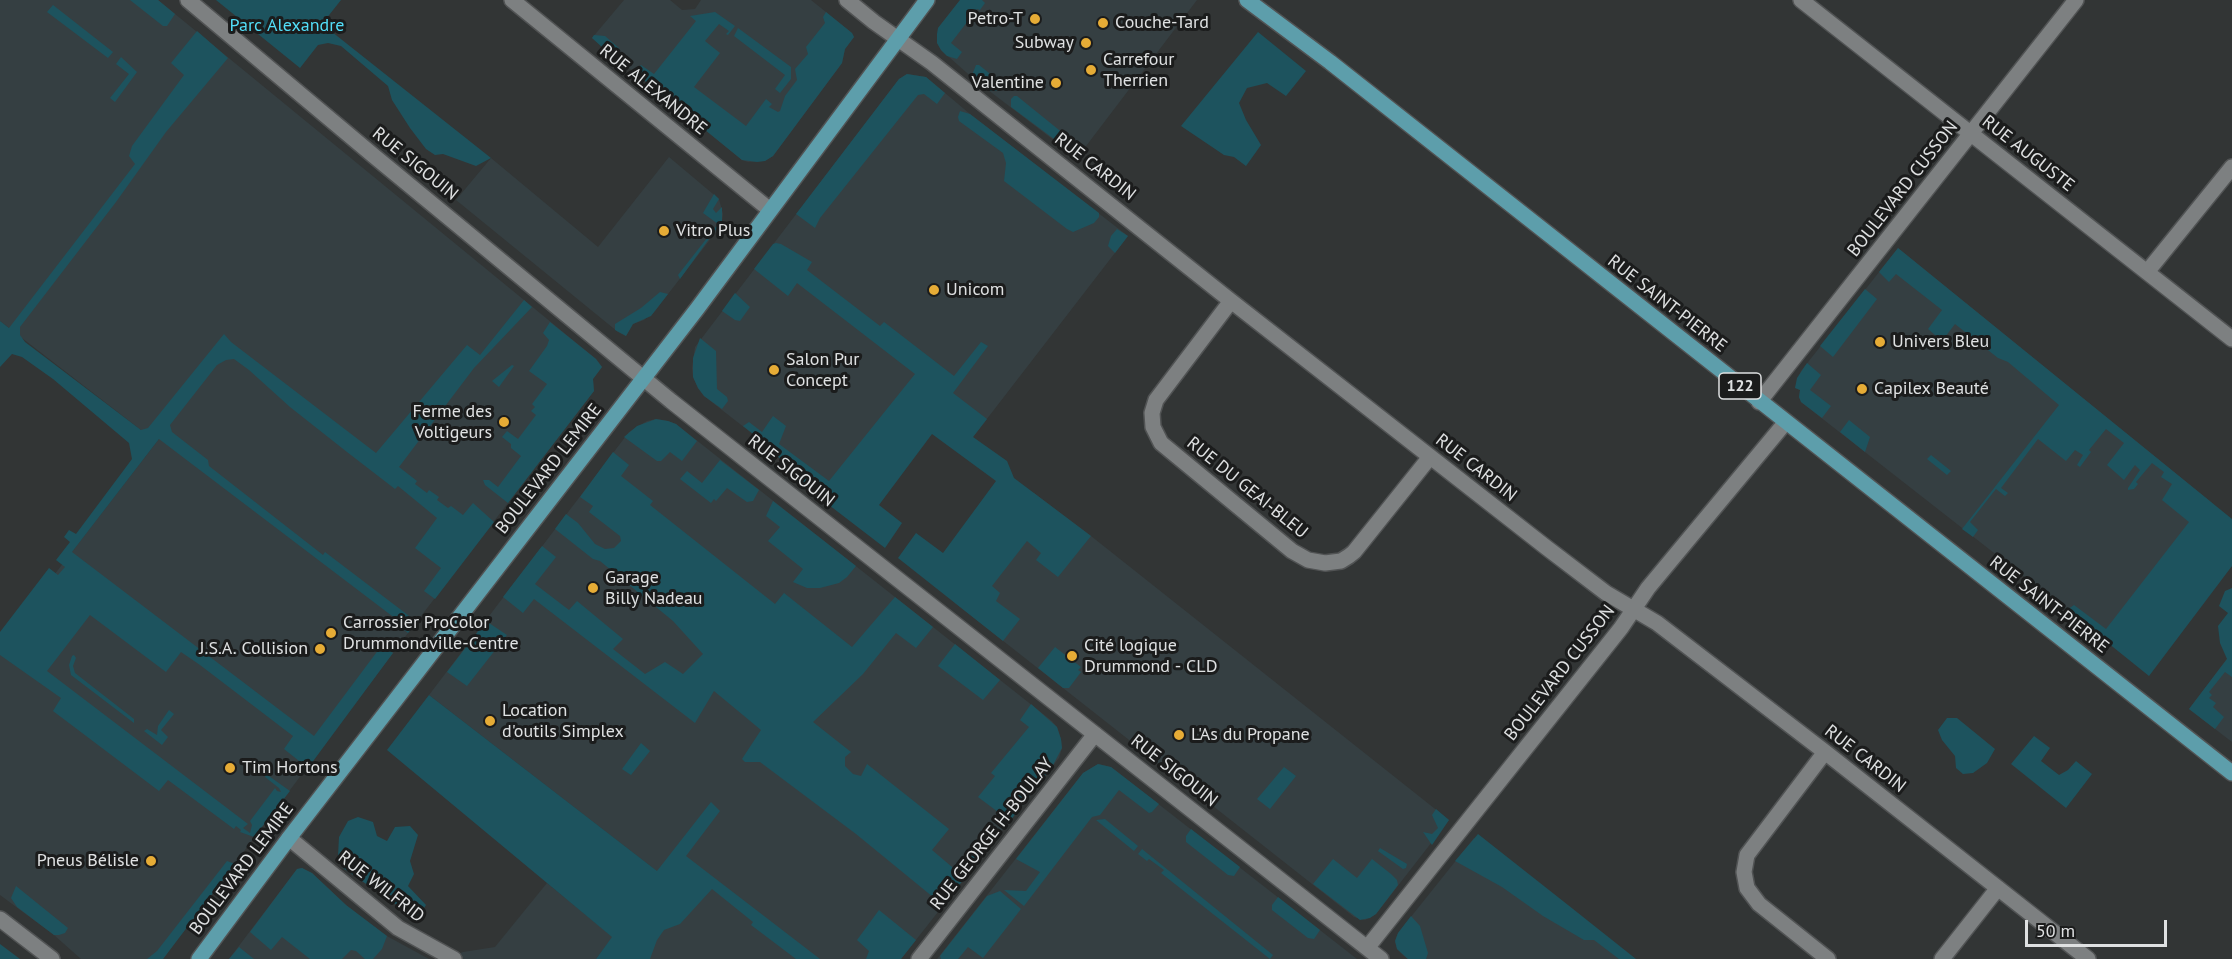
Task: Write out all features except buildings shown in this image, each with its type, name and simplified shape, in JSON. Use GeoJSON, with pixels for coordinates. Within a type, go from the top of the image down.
{"type":"FeatureCollection","features":[{"type":"Feature","properties":{"kind":"main road","name":"BOULEVARD LEMIRE"},"geometry":{"type":"LineString","coordinates":[[199,959],[289,838],[644,377],[927,0]]}},
{"type":"Feature","properties":{"kind":"main road","name":"RUE SAINT-PIERRE"},"geometry":{"type":"LineString","coordinates":[[1247,0],[1330,62],[1785,423],[2232,773]]}},
{"type":"Feature","properties":{"kind":"street","name":"RUE SIGOUIN"},"geometry":{"type":"LineString","coordinates":[[188,0],[644,377],[1381,959]]}},
{"type":"Feature","properties":{"kind":"street","name":"RUE ALEXANDRE"},"geometry":{"type":"LineString","coordinates":[[512,0],[770,210]]}},
{"type":"Feature","properties":{"kind":"street","name":"RUE CARDIN"},"geometry":{"type":"LineString","coordinates":[[846,0],[932,63],[1547,548],[1606,592],[1657,623],[2088,959]]}},
{"type":"Feature","properties":{"kind":"street","name":"RUE AUGUSTE"},"geometry":{"type":"LineString","coordinates":[[1801,0],[2232,339]]}},
{"type":"Feature","properties":{"kind":"street","name":"BOULEVARD CUSSON"},"geometry":{"type":"LineString","coordinates":[[1759,402],[2076,0]]}},
{"type":"Feature","properties":{"kind":"street"},"geometry":{"type":"LineString","coordinates":[[2147,272],[2232,167]]}},
{"type":"Feature","properties":{"kind":"street","name":"RUE DU GEAI-BLEU"},"geometry":{"type":"LineString","coordinates":[[1231,301],[1160,394],[1154,407],[1153,427],[1161,444],[1292,551],[1308,560],[1325,563],[1341,561],[1354,552],[1430,457]]}},
{"type":"Feature","properties":{"kind":"street","name":"BOULEVARD CUSSON"},"geometry":{"type":"LineString","coordinates":[[1367,948],[1508,773],[1648,588],[1785,423]]}},
{"type":"Feature","properties":{"kind":"street","name":"RUE GEORGE H-BOULAY"},"geometry":{"type":"LineString","coordinates":[[919,959],[1095,734]]}},
{"type":"Feature","properties":{"kind":"street"},"geometry":{"type":"LineString","coordinates":[[1825,752],[1747,855],[1744,872],[1747,888],[1759,904],[1828,959]]}},
{"type":"Feature","properties":{"kind":"street","name":"RUE WILFRID"},"geometry":{"type":"LineString","coordinates":[[289,838],[398,928],[454,959]]}},
{"type":"Feature","properties":{"kind":"street"},"geometry":{"type":"LineString","coordinates":[[1942,959],[1998,888]]}},
{"type":"Feature","properties":{"kind":"street"},"geometry":{"type":"LineString","coordinates":[[0,919],[52,959]]}},
{"type":"Feature","properties":{"kind":"shaded area"},"geometry":{"type":"Polygon","coordinates":[[[0,0],[158,0],[596,359],[602,367],[593,379],[594,391],[408,633],[163,959],[81,959],[54,935],[0,895],[0,645],[159,439],[141,430],[0,321],[0,0]]]}},
{"type":"Feature","properties":{"kind":"shaded area"},"geometry":{"type":"Polygon","coordinates":[[[624,0],[670,0],[682,10],[695,9],[701,0],[811,0],[854,37],[845,49],[842,63],[773,156],[765,161],[748,162],[742,160],[592,38],[624,0]]]}},
{"type":"Feature","properties":{"kind":"shaded area"},"geometry":{"type":"Polygon","coordinates":[[[960,0],[1197,0],[1077,158],[975,80],[941,50],[937,43],[938,28],[960,0]]]}},
{"type":"Feature","properties":{"kind":"shaded area"},"geometry":{"type":"Polygon","coordinates":[[[907,74],[926,77],[970,114],[1128,236],[973,437],[938,409],[831,485],[799,482],[772,449],[704,396],[693,377],[695,347],[899,79],[907,74]]]}},
{"type":"Feature","properties":{"kind":"shaded area"},"geometry":{"type":"Polygon","coordinates":[[[669,157],[719,199],[723,214],[722,221],[655,311],[644,320],[633,324],[626,336],[618,332],[456,200],[491,158],[598,247],[669,157]]]}},
{"type":"Feature","properties":{"kind":"shaded area"},"geometry":{"type":"Polygon","coordinates":[[[1898,248],[2211,502],[2104,639],[1801,402],[1800,390],[1795,388],[1801,371],[1898,248]]]}},
{"type":"Feature","properties":{"kind":"shaded area"},"geometry":{"type":"Polygon","coordinates":[[[656,419],[676,424],[1057,727],[1062,748],[1059,758],[901,959],[606,959],[667,879],[429,695],[629,432],[647,421],[656,419]]]}},
{"type":"Feature","properties":{"kind":"shaded area"},"geometry":{"type":"Polygon","coordinates":[[[1034,493],[1449,820],[1376,914],[1365,920],[1354,917],[955,603],[1034,493]]]}},
{"type":"Feature","properties":{"kind":"shaded area"},"geometry":{"type":"Polygon","coordinates":[[[2232,652],[2232,742],[2189,709],[2232,652]]]}},
{"type":"Feature","properties":{"kind":"shaded area"},"geometry":{"type":"Polygon","coordinates":[[[1098,764],[1111,767],[1357,959],[937,959],[1083,773],[1098,764]]]}},
{"type":"Feature","properties":{"kind":"shaded area"},"geometry":{"type":"Polygon","coordinates":[[[1474,838],[1628,959],[1408,959],[1404,956],[1397,949],[1395,941],[1398,933],[1474,838]]]}},
{"type":"Feature","properties":{"kind":"shaded area"},"geometry":{"type":"Polygon","coordinates":[[[302,868],[312,873],[346,905],[385,935],[429,959],[229,959],[297,869],[302,868]]]}},
{"type":"Feature","properties":{"kind":"shaded area"},"geometry":{"type":"Polygon","coordinates":[[[547,883],[613,937],[596,959],[444,959],[463,952],[495,947],[547,883]]]}},
{"type":"Feature","properties":{"kind":"green space"},"geometry":{"type":"Polygon","coordinates":[[[130,0],[158,0],[175,14],[167,26],[163,26],[130,0]]]}},
{"type":"Feature","properties":{"kind":"green space","name":"Parc Alexandre"},"geometry":{"type":"Polygon","coordinates":[[[216,0],[341,0],[322,24],[491,158],[476,166],[443,154],[435,155],[426,149],[410,128],[392,100],[388,86],[341,46],[328,43],[318,45],[300,68],[216,0]]]}},
{"type":"Feature","properties":{"kind":"green space"},"geometry":{"type":"Polygon","coordinates":[[[960,0],[982,0],[985,3],[980,10],[977,9],[951,43],[962,52],[957,59],[947,56],[941,50],[937,43],[937,34],[938,28],[960,0]]]}},
{"type":"Feature","properties":{"kind":"green space"},"geometry":{"type":"Polygon","coordinates":[[[53,5],[113,52],[108,58],[47,12],[53,5]]]}},
{"type":"Feature","properties":{"kind":"green space"},"geometry":{"type":"Polygon","coordinates":[[[715,12],[735,26],[728,35],[726,34],[729,31],[719,24],[705,41],[720,53],[694,87],[746,126],[766,99],[772,104],[769,107],[780,111],[785,96],[797,80],[795,69],[808,54],[806,47],[825,23],[823,17],[826,12],[854,37],[845,49],[842,63],[773,156],[765,161],[742,160],[634,72],[641,65],[654,74],[696,21],[690,16],[715,12]]]}},
{"type":"Feature","properties":{"kind":"green space"},"geometry":{"type":"Polygon","coordinates":[[[738,28],[791,67],[791,79],[780,93],[775,89],[785,75],[734,36],[738,28]]]}},
{"type":"Feature","properties":{"kind":"green space"},"geometry":{"type":"Polygon","coordinates":[[[197,31],[228,58],[166,132],[116,202],[20,327],[20,335],[25,342],[141,430],[148,428],[224,334],[231,342],[376,453],[467,345],[480,355],[524,300],[532,307],[474,368],[399,467],[417,481],[415,484],[427,493],[429,490],[439,497],[437,500],[448,508],[451,506],[463,515],[473,503],[494,522],[435,599],[424,591],[441,568],[415,548],[437,518],[398,486],[395,489],[347,452],[234,359],[217,365],[170,425],[172,432],[208,460],[209,466],[323,555],[325,552],[417,622],[408,633],[398,625],[400,622],[159,439],[72,552],[314,736],[382,645],[393,653],[308,768],[284,749],[293,736],[200,665],[181,652],[166,672],[90,615],[47,671],[248,824],[243,828],[250,833],[252,825],[250,821],[275,788],[281,792],[265,777],[266,774],[290,791],[254,837],[240,832],[241,830],[236,826],[234,829],[168,780],[159,791],[53,711],[61,698],[0,655],[0,632],[49,568],[58,575],[65,567],[56,560],[70,542],[64,537],[69,530],[76,534],[132,459],[129,443],[53,379],[22,357],[12,354],[0,367],[0,321],[9,328],[135,164],[129,156],[132,146],[184,75],[171,63],[197,31]]]}},
{"type":"Feature","properties":{"kind":"green space"},"geometry":{"type":"Polygon","coordinates":[[[1258,32],[1306,71],[1286,96],[1267,83],[1247,88],[1239,103],[1261,145],[1246,166],[1234,157],[1224,155],[1181,126],[1258,32]]]}},
{"type":"Feature","properties":{"kind":"green space"},"geometry":{"type":"Polygon","coordinates":[[[594,35],[605,36],[619,48],[616,56],[613,57],[592,38],[594,35]]]}},
{"type":"Feature","properties":{"kind":"green space"},"geometry":{"type":"Polygon","coordinates":[[[121,57],[137,72],[115,102],[110,98],[129,74],[116,64],[121,57]]]}},
{"type":"Feature","properties":{"kind":"green space"},"geometry":{"type":"Polygon","coordinates":[[[976,65],[999,81],[1001,84],[996,91],[990,91],[975,80],[972,75],[976,65]]]}},
{"type":"Feature","properties":{"kind":"green space"},"geometry":{"type":"Polygon","coordinates":[[[907,74],[926,77],[945,93],[937,104],[924,94],[918,95],[820,218],[815,228],[796,214],[899,79],[907,74]]]}},
{"type":"Feature","properties":{"kind":"green space"},"geometry":{"type":"Polygon","coordinates":[[[1017,96],[1064,134],[1063,138],[1054,139],[1011,107],[1011,99],[1017,96]]]}},
{"type":"Feature","properties":{"kind":"green space"},"geometry":{"type":"Polygon","coordinates":[[[960,111],[970,114],[1099,213],[1099,217],[1094,223],[1073,232],[1004,181],[1006,163],[1003,153],[959,121],[960,111]]]}},
{"type":"Feature","properties":{"kind":"green space"},"geometry":{"type":"Polygon","coordinates":[[[714,194],[719,199],[713,209],[716,213],[722,207],[722,221],[680,279],[678,275],[718,224],[703,213],[714,194]]]}},
{"type":"Feature","properties":{"kind":"green space"},"geometry":{"type":"Polygon","coordinates":[[[1117,229],[1128,236],[1115,253],[1108,246],[1111,236],[1117,229]]]}},
{"type":"Feature","properties":{"kind":"green space"},"geometry":{"type":"Polygon","coordinates":[[[776,243],[812,262],[807,270],[880,326],[884,322],[954,376],[981,342],[988,346],[953,393],[987,419],[973,437],[1007,461],[1014,478],[1091,536],[1058,577],[1036,560],[1041,553],[1027,541],[992,586],[1000,593],[996,601],[1020,619],[1003,641],[898,558],[916,533],[943,553],[996,481],[932,434],[879,505],[902,523],[885,548],[799,482],[772,449],[743,426],[749,422],[762,432],[773,416],[786,426],[779,444],[829,481],[915,374],[797,283],[788,296],[754,269],[776,243]]]}},
{"type":"Feature","properties":{"kind":"green space"},"geometry":{"type":"Polygon","coordinates":[[[1898,248],[2232,519],[2232,566],[2149,676],[2067,610],[2074,605],[2106,629],[2189,522],[2162,500],[2172,484],[2161,477],[2164,472],[2152,463],[2136,482],[2138,484],[2134,489],[2128,490],[2140,470],[2135,465],[2124,480],[2107,465],[2124,443],[2106,429],[2089,450],[2091,452],[2080,467],[2077,465],[2083,455],[2075,450],[2066,461],[2038,439],[2001,488],[2008,493],[2005,496],[1996,489],[1970,522],[1978,530],[1973,537],[1962,529],[2059,405],[2008,362],[1998,358],[1955,324],[1942,341],[1928,329],[1942,310],[1896,274],[1889,282],[1879,272],[1898,248]]]}},
{"type":"Feature","properties":{"kind":"green space"},"geometry":{"type":"Polygon","coordinates":[[[1865,289],[1877,299],[1833,357],[1820,346],[1865,289]]]}},
{"type":"Feature","properties":{"kind":"green space"},"geometry":{"type":"Polygon","coordinates":[[[660,292],[668,294],[651,316],[633,324],[626,336],[615,330],[615,324],[641,308],[660,292]]]}},
{"type":"Feature","properties":{"kind":"green space"},"geometry":{"type":"Polygon","coordinates":[[[735,293],[750,307],[740,321],[722,311],[735,293]]]}},
{"type":"Feature","properties":{"kind":"green space"},"geometry":{"type":"Polygon","coordinates":[[[550,322],[596,359],[602,367],[593,379],[594,391],[508,503],[485,485],[483,480],[489,480],[498,487],[521,456],[502,437],[507,431],[518,439],[536,415],[531,411],[535,407],[532,404],[547,384],[529,371],[547,346],[549,340],[543,333],[550,322]]]}},
{"type":"Feature","properties":{"kind":"green space"},"geometry":{"type":"Polygon","coordinates":[[[700,338],[716,351],[717,389],[727,397],[728,401],[722,409],[704,396],[693,377],[693,358],[700,338]]]}},
{"type":"Feature","properties":{"kind":"green space"},"geometry":{"type":"Polygon","coordinates":[[[1807,363],[1821,375],[1810,390],[1831,406],[1822,418],[1801,402],[1800,390],[1795,388],[1797,378],[1807,363]]]}},
{"type":"Feature","properties":{"kind":"green space"},"geometry":{"type":"Polygon","coordinates":[[[512,365],[514,366],[499,387],[492,381],[512,365]]]}},
{"type":"Feature","properties":{"kind":"green space"},"geometry":{"type":"Polygon","coordinates":[[[656,419],[676,424],[697,441],[682,461],[670,452],[661,461],[657,461],[624,437],[637,426],[656,419]]]}},
{"type":"Feature","properties":{"kind":"green space"},"geometry":{"type":"Polygon","coordinates":[[[1849,420],[1870,437],[1865,452],[1840,432],[1849,420]]]}},
{"type":"Feature","properties":{"kind":"green space"},"geometry":{"type":"Polygon","coordinates":[[[613,452],[629,465],[621,476],[653,501],[650,505],[775,604],[784,593],[852,647],[895,597],[933,627],[916,648],[896,633],[863,674],[813,722],[851,752],[845,757],[845,766],[853,774],[861,776],[867,764],[949,829],[932,850],[965,878],[949,897],[933,897],[856,834],[760,762],[745,762],[742,759],[761,730],[714,691],[695,723],[534,599],[523,613],[503,597],[542,546],[556,557],[535,584],[569,610],[577,601],[623,639],[613,649],[645,674],[665,662],[683,674],[703,654],[673,621],[600,561],[593,559],[555,529],[566,514],[578,523],[595,544],[605,549],[614,548],[621,541],[620,536],[589,512],[593,506],[580,497],[613,452]]]}},
{"type":"Feature","properties":{"kind":"green space"},"geometry":{"type":"Polygon","coordinates":[[[1931,455],[1951,471],[1947,475],[1927,459],[1931,455]]]}},
{"type":"Feature","properties":{"kind":"green space"},"geometry":{"type":"Polygon","coordinates":[[[720,460],[759,490],[753,501],[747,502],[727,488],[716,501],[714,499],[711,503],[680,479],[687,471],[702,483],[720,460]]]}},
{"type":"Feature","properties":{"kind":"green space"},"geometry":{"type":"Polygon","coordinates":[[[773,501],[856,566],[847,577],[839,583],[820,588],[807,588],[793,582],[803,569],[768,541],[780,527],[766,516],[773,501]]]}},
{"type":"Feature","properties":{"kind":"green space"},"geometry":{"type":"Polygon","coordinates":[[[2232,588],[2232,677],[2225,672],[2209,692],[2212,695],[2209,698],[2216,703],[2213,707],[2224,717],[2215,729],[2189,709],[2227,659],[2220,643],[2218,626],[2228,613],[2219,606],[2225,591],[2232,588]]]}},
{"type":"Feature","properties":{"kind":"green space"},"geometry":{"type":"Polygon","coordinates":[[[486,621],[507,635],[467,686],[447,672],[486,621]]]}},
{"type":"Feature","properties":{"kind":"green space"},"geometry":{"type":"Polygon","coordinates":[[[955,644],[1000,680],[983,700],[938,666],[955,644]]]}},
{"type":"Feature","properties":{"kind":"green space"},"geometry":{"type":"Polygon","coordinates":[[[1055,647],[1081,667],[1078,670],[1081,672],[1069,688],[1063,688],[1038,668],[1055,647]]]}},
{"type":"Feature","properties":{"kind":"green space"},"geometry":{"type":"Polygon","coordinates":[[[74,655],[76,658],[73,666],[75,673],[134,719],[134,723],[71,675],[69,665],[74,655]]]}},
{"type":"Feature","properties":{"kind":"green space"},"geometry":{"type":"Polygon","coordinates":[[[429,695],[657,871],[711,802],[720,811],[686,856],[820,959],[796,959],[751,925],[753,922],[712,889],[680,924],[664,930],[657,940],[650,959],[596,959],[612,937],[387,750],[429,695]]]}},
{"type":"Feature","properties":{"kind":"green space"},"geometry":{"type":"Polygon","coordinates":[[[1031,704],[1057,727],[1062,748],[1052,767],[1010,821],[978,797],[995,776],[991,773],[1029,727],[1020,720],[1031,704]]]}},
{"type":"Feature","properties":{"kind":"green space"},"geometry":{"type":"Polygon","coordinates":[[[169,710],[174,714],[161,730],[168,737],[162,745],[144,731],[147,729],[157,735],[158,726],[169,710]]]}},
{"type":"Feature","properties":{"kind":"green space"},"geometry":{"type":"Polygon","coordinates":[[[1947,718],[1957,718],[1995,749],[1987,763],[1973,773],[1963,774],[1956,768],[1955,756],[1942,740],[1938,730],[1947,718]]]}},
{"type":"Feature","properties":{"kind":"green space"},"geometry":{"type":"Polygon","coordinates":[[[2034,736],[2050,748],[2041,761],[2059,775],[2068,770],[2076,761],[2092,774],[2066,808],[2011,764],[2034,736]]]}},
{"type":"Feature","properties":{"kind":"green space"},"geometry":{"type":"Polygon","coordinates":[[[641,743],[650,751],[631,775],[622,769],[641,743]]]}},
{"type":"Feature","properties":{"kind":"green space"},"geometry":{"type":"Polygon","coordinates":[[[1098,764],[1111,767],[1159,804],[1149,813],[1119,790],[1100,815],[1092,817],[1024,906],[1004,890],[1026,891],[1040,872],[1016,859],[1083,773],[1098,764]]]}},
{"type":"Feature","properties":{"kind":"green space"},"geometry":{"type":"Polygon","coordinates":[[[1284,767],[1296,776],[1270,809],[1257,799],[1284,767]]]}},
{"type":"Feature","properties":{"kind":"green space"},"geometry":{"type":"Polygon","coordinates":[[[1436,809],[1449,820],[1432,845],[1423,832],[1432,834],[1438,828],[1432,815],[1436,809]]]}},
{"type":"Feature","properties":{"kind":"green space"},"geometry":{"type":"Polygon","coordinates":[[[358,817],[373,822],[377,836],[387,841],[395,827],[410,826],[418,835],[410,861],[414,874],[408,886],[426,905],[417,919],[343,868],[338,856],[339,837],[348,821],[358,817]]]}},
{"type":"Feature","properties":{"kind":"green space"},"geometry":{"type":"Polygon","coordinates":[[[1105,819],[1138,846],[1134,851],[1096,820],[1105,819]]]}},
{"type":"Feature","properties":{"kind":"green space"},"geometry":{"type":"Polygon","coordinates":[[[1191,829],[1240,867],[1234,876],[1228,875],[1186,842],[1186,836],[1191,829]]]}},
{"type":"Feature","properties":{"kind":"green space"},"geometry":{"type":"Polygon","coordinates":[[[990,831],[997,837],[976,864],[969,859],[990,831]]]}},
{"type":"Feature","properties":{"kind":"green space"},"geometry":{"type":"Polygon","coordinates":[[[1478,834],[1636,959],[1619,959],[1594,940],[1584,940],[1543,916],[1502,887],[1455,861],[1478,834]]]}},
{"type":"Feature","properties":{"kind":"green space"},"geometry":{"type":"Polygon","coordinates":[[[1380,848],[1407,864],[1406,868],[1403,869],[1378,851],[1380,848]]]}},
{"type":"Feature","properties":{"kind":"green space"},"geometry":{"type":"Polygon","coordinates":[[[1142,849],[1273,955],[1270,959],[1161,873],[1164,870],[1138,854],[1142,849]]]}},
{"type":"Feature","properties":{"kind":"green space"},"geometry":{"type":"Polygon","coordinates":[[[1333,859],[1357,878],[1372,859],[1397,880],[1398,885],[1376,914],[1360,920],[1313,884],[1333,859]]]}},
{"type":"Feature","properties":{"kind":"green space"},"geometry":{"type":"Polygon","coordinates":[[[227,861],[235,864],[163,959],[147,959],[157,951],[227,861]]]}},
{"type":"Feature","properties":{"kind":"green space"},"geometry":{"type":"Polygon","coordinates":[[[302,868],[312,873],[346,905],[387,936],[382,949],[373,959],[365,959],[356,951],[351,950],[342,959],[310,959],[282,937],[271,950],[250,932],[297,869],[302,868]]]}},
{"type":"Feature","properties":{"kind":"green space"},"geometry":{"type":"Polygon","coordinates":[[[16,886],[68,928],[65,933],[54,935],[17,907],[11,898],[16,886]]]}},
{"type":"Feature","properties":{"kind":"green space"},"geometry":{"type":"Polygon","coordinates":[[[1000,891],[1021,909],[983,958],[968,947],[958,959],[941,959],[940,956],[987,896],[1000,891]]]}},
{"type":"Feature","properties":{"kind":"green space"},"geometry":{"type":"Polygon","coordinates":[[[1278,897],[1320,930],[1314,939],[1308,938],[1272,910],[1272,905],[1278,897]]]}},
{"type":"Feature","properties":{"kind":"green space"},"geometry":{"type":"Polygon","coordinates":[[[879,910],[916,940],[901,959],[866,959],[869,951],[857,940],[879,910]]]}},
{"type":"Feature","properties":{"kind":"green space"},"geometry":{"type":"Polygon","coordinates":[[[1411,916],[1420,926],[1428,953],[1426,959],[1408,959],[1397,949],[1395,941],[1398,933],[1411,916]]]}},
{"type":"Feature","properties":{"kind":"green space"},"geometry":{"type":"Polygon","coordinates":[[[0,944],[20,959],[0,959],[0,944]]]}},
{"type":"Feature","properties":{"kind":"green space"},"geometry":{"type":"Polygon","coordinates":[[[239,947],[254,959],[229,959],[239,947]]]}},
{"type":"Feature","properties":{"kind":"place","name":"Petro-T"},"geometry":{"type":"Point","coordinates":[1035,19]}},
{"type":"Feature","properties":{"kind":"place","name":"Couche-Tard"},"geometry":{"type":"Point","coordinates":[1103,23]}},
{"type":"Feature","properties":{"kind":"place","name":"Subway"},"geometry":{"type":"Point","coordinates":[1086,43]}},
{"type":"Feature","properties":{"kind":"place","name":"Carrefour Therrien"},"geometry":{"type":"Point","coordinates":[1091,70]}},
{"type":"Feature","properties":{"kind":"place","name":"Valentine"},"geometry":{"type":"Point","coordinates":[1056,83]}},
{"type":"Feature","properties":{"kind":"place","name":"Vitro Plus"},"geometry":{"type":"Point","coordinates":[664,231]}},
{"type":"Feature","properties":{"kind":"place","name":"Unicom"},"geometry":{"type":"Point","coordinates":[934,290]}},
{"type":"Feature","properties":{"kind":"place","name":"Univers Bleu"},"geometry":{"type":"Point","coordinates":[1880,342]}},
{"type":"Feature","properties":{"kind":"place","name":"Salon Pur Concept"},"geometry":{"type":"Point","coordinates":[774,370]}},
{"type":"Feature","properties":{"kind":"place","name":"Capilex Beauté"},"geometry":{"type":"Point","coordinates":[1862,389]}},
{"type":"Feature","properties":{"kind":"place","name":"Ferme des Voltigeurs"},"geometry":{"type":"Point","coordinates":[504,422]}},
{"type":"Feature","properties":{"kind":"place","name":"Garage Billy Nadeau"},"geometry":{"type":"Point","coordinates":[593,588]}},
{"type":"Feature","properties":{"kind":"place","name":"Carrossier ProColor Drummondville-Centre"},"geometry":{"type":"Point","coordinates":[331,633]}},
{"type":"Feature","properties":{"kind":"place","name":"J.S.A. Collision"},"geometry":{"type":"Point","coordinates":[320,649]}},
{"type":"Feature","properties":{"kind":"place","name":"Cité logique Drummond - CLD"},"geometry":{"type":"Point","coordinates":[1072,656]}},
{"type":"Feature","properties":{"kind":"place","name":"Location d'outils Simplex"},"geometry":{"type":"Point","coordinates":[490,721]}},
{"type":"Feature","properties":{"kind":"place","name":"L'As du Propane"},"geometry":{"type":"Point","coordinates":[1179,735]}},
{"type":"Feature","properties":{"kind":"place","name":"Tim Hortons"},"geometry":{"type":"Point","coordinates":[230,768]}},
{"type":"Feature","properties":{"kind":"place","name":"Pneus Bélisle"},"geometry":{"type":"Point","coordinates":[151,861]}}]}
